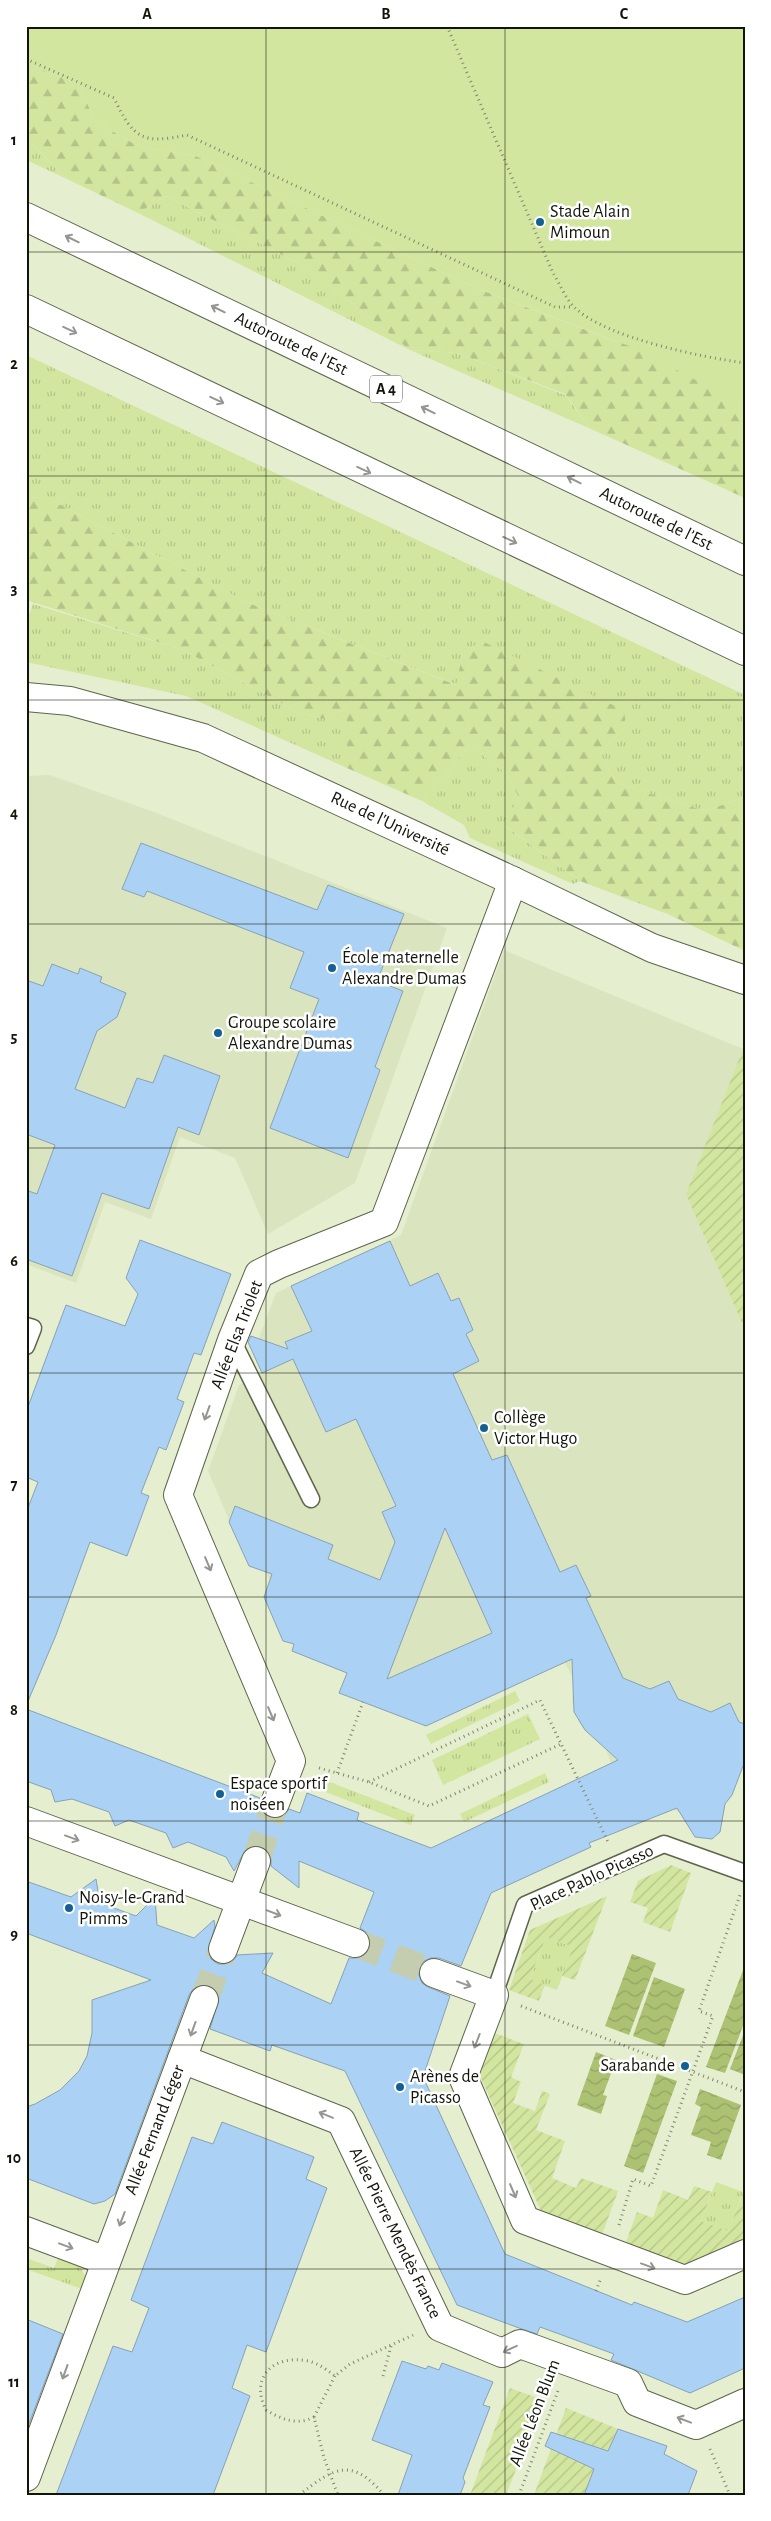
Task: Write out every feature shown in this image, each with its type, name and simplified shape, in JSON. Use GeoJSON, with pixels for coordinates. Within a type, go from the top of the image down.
{"type":"FeatureCollection","features":[{"type":"Feature","properties":{"kind":"main road","name":"Autoroute de l’Est"},"geometry":{"type":"LineString","coordinates":[[26,218],[745,561]]}},
{"type":"Feature","properties":{"kind":"main road"},"geometry":{"type":"LineString","coordinates":[[26,309],[745,651]]}},
{"type":"Feature","properties":{"kind":"main road","name":"Rue de l'Université"},"geometry":{"type":"LineString","coordinates":[[26,697],[70,701],[203,738],[513,880],[652,948],[745,980]]}},
{"type":"Feature","properties":{"kind":"main road","name":"Allée Elsa Triolet"},"geometry":{"type":"LineString","coordinates":[[291,1761],[178,1495],[232,1340],[259,1274],[279,1264],[384,1222],[513,880]]}},
{"type":"Feature","properties":{"kind":"main road"},"geometry":{"type":"LineString","coordinates":[[276,1804],[291,1761]]}},
{"type":"Feature","properties":{"kind":"main road"},"geometry":{"type":"LineString","coordinates":[[26,1821],[355,1943]]}},
{"type":"Feature","properties":{"kind":"main road"},"geometry":{"type":"LineString","coordinates":[[223,1949],[256,1861]]}},
{"type":"Feature","properties":{"kind":"main road"},"geometry":{"type":"LineString","coordinates":[[434,1974],[494,1995]]}},
{"type":"Feature","properties":{"kind":"main road","name":"Place Pablo Picasso"},"geometry":{"type":"LineString","coordinates":[[494,1995],[463,2076],[525,2220],[685,2280],[745,2254]]}},
{"type":"Feature","properties":{"kind":"main road","name":"Allée Fernand Léger"},"geometry":{"type":"LineString","coordinates":[[26,2478],[204,2000]]}},
{"type":"Feature","properties":{"kind":"main road","name":"Allée Pierre Mendès France"},"geometry":{"type":"LineString","coordinates":[[182,2059],[341,2121],[440,2327],[502,2353],[520,2344],[628,2383],[637,2402],[696,2425]]}},
{"type":"Feature","properties":{"kind":"main road"},"geometry":{"type":"LineString","coordinates":[[26,2231],[106,2260]]}},
{"type":"Feature","properties":{"kind":"main road"},"geometry":{"type":"LineString","coordinates":[[696,2425],[745,2403]]}},
{"type":"Feature","properties":{"kind":"lane"},"geometry":{"type":"LineString","coordinates":[[26,1326],[33,1328],[26,1346]]}},
{"type":"Feature","properties":{"kind":"lane"},"geometry":{"type":"LineString","coordinates":[[232,1340],[311,1499]]}},
{"type":"Feature","properties":{"kind":"lane","name":"Place Pablo Picasso"},"geometry":{"type":"LineString","coordinates":[[494,1995],[525,1905],[664,1844],[745,1873]]}},
{"type":"Feature","properties":{"kind":"path"},"geometry":{"type":"LineString","coordinates":[[447,26],[553,273],[573,307],[590,320],[649,342],[704,357],[745,363]]}},
{"type":"Feature","properties":{"kind":"path"},"geometry":{"type":"LineString","coordinates":[[26,59],[114,98],[127,125],[142,137],[158,141],[188,135],[555,307],[573,307]]}},
{"type":"Feature","properties":{"kind":"path"},"geometry":{"type":"LineString","coordinates":[[369,1782],[540,1700],[610,1845]]}},
{"type":"Feature","properties":{"kind":"path"},"geometry":{"type":"LineString","coordinates":[[336,1773],[363,1702]]}},
{"type":"Feature","properties":{"kind":"path"},"geometry":{"type":"LineString","coordinates":[[291,1761],[369,1782],[429,1806],[561,1744]]}},
{"type":"Feature","properties":{"kind":"path"},"geometry":{"type":"LineString","coordinates":[[610,2252],[633,2178],[652,2186],[713,2016],[699,2011],[742,1892]]}},
{"type":"Feature","properties":{"kind":"path"},"geometry":{"type":"LineString","coordinates":[[494,1995],[745,2092]]}},
{"type":"Feature","properties":{"kind":"path"},"geometry":{"type":"LineString","coordinates":[[335,2376],[309,2361],[293,2359],[272,2366],[263,2375],[259,2391],[266,2410],[278,2417],[293,2421],[305,2421],[314,2417],[335,2376],[350,2364],[392,2346],[438,2322]]}},
{"type":"Feature","properties":{"kind":"path"},"geometry":{"type":"LineString","coordinates":[[383,2376],[392,2346]]}},
{"type":"Feature","properties":{"kind":"path","name":"Allée Léon Blum"},"geometry":{"type":"LineString","coordinates":[[519,2495],[569,2361]]}},
{"type":"Feature","properties":{"kind":"path"},"geometry":{"type":"LineString","coordinates":[[314,2417],[329,2472],[338,2495]]}},
{"type":"Feature","properties":{"kind":"path"},"geometry":{"type":"LineString","coordinates":[[696,2425],[719,2467],[730,2495]]}},
{"type":"Feature","properties":{"kind":"path"},"geometry":{"type":"LineString","coordinates":[[299,2495],[329,2472],[356,2470],[373,2482],[384,2495]]}},
{"type":"Feature","properties":{"kind":"shaded area","name":"Groupe scolaire Alexandre Dumas"},"geometry":{"type":"Polygon","coordinates":[[[50,775],[154,812],[447,928],[355,1183],[268,1234],[235,1158],[180,1137],[151,1219],[105,1202],[76,1283],[26,1264],[26,776],[50,775]]]}},
{"type":"Feature","properties":{"kind":"shaded area","name":"Collège Victor Hugo"},"geometry":{"type":"Polygon","coordinates":[[[504,950],[743,1049],[687,1194],[745,1330],[745,1761],[724,1777],[719,1834],[708,1839],[697,1834],[694,1836],[690,1816],[669,1808],[619,1831],[593,1771],[611,1763],[603,1743],[585,1730],[579,1722],[572,1702],[574,1680],[565,1663],[546,1671],[539,1657],[518,1684],[426,1726],[339,1693],[347,1673],[292,1651],[294,1644],[283,1641],[264,1597],[270,1580],[265,1572],[249,1566],[208,1471],[239,1385],[262,1373],[253,1353],[276,1293],[401,1235],[504,950]]]}},
{"type":"Feature","properties":{"kind":"green space","name":"Stade Alain Mimoun"},"geometry":{"type":"Polygon","coordinates":[[[26,26],[745,26],[745,403],[726,396],[637,349],[476,288],[196,156],[140,147],[95,121],[79,84],[26,63],[26,26]]]}},
{"type":"Feature","properties":{"kind":"green space"},"geometry":{"type":"Polygon","coordinates":[[[26,63],[79,84],[95,121],[140,147],[196,156],[476,288],[615,341],[745,349],[745,498],[591,429],[565,394],[457,353],[410,350],[308,268],[166,196],[138,213],[67,179],[32,144],[26,142],[26,63]]]}},
{"type":"Feature","properties":{"kind":"green space"},"geometry":{"type":"Polygon","coordinates":[[[26,142],[32,144],[67,179],[26,160],[26,142]]]}},
{"type":"Feature","properties":{"kind":"green space"},"geometry":{"type":"Polygon","coordinates":[[[166,196],[308,268],[410,350],[138,213],[166,196]]]}},
{"type":"Feature","properties":{"kind":"green space"},"geometry":{"type":"Polygon","coordinates":[[[410,350],[457,353],[565,395],[591,429],[410,350]]]}},
{"type":"Feature","properties":{"kind":"green space"},"geometry":{"type":"Polygon","coordinates":[[[26,355],[745,695],[745,797],[705,811],[616,783],[600,753],[624,729],[463,652],[457,685],[246,602],[47,498],[26,497],[26,355]]]}},
{"type":"Feature","properties":{"kind":"green space"},"geometry":{"type":"Polygon","coordinates":[[[26,497],[47,498],[246,602],[456,685],[463,652],[482,641],[625,711],[624,729],[600,753],[616,783],[705,811],[745,797],[745,951],[670,915],[580,881],[503,824],[519,798],[507,774],[470,745],[422,801],[347,768],[347,708],[323,719],[298,712],[183,650],[26,600],[26,497]]]}},
{"type":"Feature","properties":{"kind":"green space"},"geometry":{"type":"Polygon","coordinates":[[[33,604],[183,650],[298,712],[323,719],[347,708],[347,768],[186,696],[26,662],[26,622],[33,604]]]}},
{"type":"Feature","properties":{"kind":"green space"},"geometry":{"type":"Polygon","coordinates":[[[470,745],[507,774],[519,798],[504,825],[580,881],[573,884],[470,838],[464,825],[422,801],[470,745]]]}},
{"type":"Feature","properties":{"kind":"green space"},"geometry":{"type":"Polygon","coordinates":[[[743,1049],[745,1050],[745,1330],[686,1194],[743,1049]]]}},
{"type":"Feature","properties":{"kind":"green space"},"geometry":{"type":"Polygon","coordinates":[[[515,1691],[520,1701],[431,1744],[426,1735],[515,1691]]]}},
{"type":"Feature","properties":{"kind":"green space"},"geometry":{"type":"Polygon","coordinates":[[[528,1714],[540,1739],[443,1785],[432,1760],[528,1714]]]}},
{"type":"Feature","properties":{"kind":"green space"},"geometry":{"type":"Polygon","coordinates":[[[545,1773],[549,1782],[464,1822],[460,1814],[545,1773]]]}},
{"type":"Feature","properties":{"kind":"green space"},"geometry":{"type":"Polygon","coordinates":[[[327,1781],[415,1815],[411,1825],[323,1791],[327,1781]]]}},
{"type":"Feature","properties":{"kind":"green space"},"geometry":{"type":"Polygon","coordinates":[[[671,1865],[691,1873],[670,1932],[643,1922],[648,1908],[630,1902],[638,1881],[671,1865]]]}},
{"type":"Feature","properties":{"kind":"green space"},"geometry":{"type":"Polygon","coordinates":[[[607,1896],[575,1980],[562,1976],[573,1947],[546,1937],[530,1979],[545,1985],[539,2001],[509,1990],[530,1930],[607,1896]]]}},
{"type":"Feature","properties":{"kind":"green space"},"geometry":{"type":"Polygon","coordinates":[[[546,1937],[573,1947],[557,1990],[530,1980],[546,1937]]]}},
{"type":"Feature","properties":{"kind":"green space"},"geometry":{"type":"Polygon","coordinates":[[[494,2033],[524,2044],[511,2077],[521,2082],[513,2103],[535,2111],[542,2091],[550,2094],[536,2130],[565,2141],[552,2178],[576,2188],[581,2178],[618,2191],[602,2235],[542,2213],[479,2074],[494,2033]]]}},
{"type":"Feature","properties":{"kind":"green space"},"geometry":{"type":"Polygon","coordinates":[[[716,2182],[743,2192],[728,2231],[701,2221],[716,2182]]]}},
{"type":"Feature","properties":{"kind":"green space"},"geometry":{"type":"Polygon","coordinates":[[[694,2186],[712,2192],[701,2221],[728,2231],[745,2188],[745,2241],[686,2267],[625,2245],[637,2212],[653,2218],[663,2190],[688,2200],[694,2186]]]}},
{"type":"Feature","properties":{"kind":"green space"},"geometry":{"type":"Polygon","coordinates":[[[61,2251],[78,2263],[86,2278],[82,2289],[26,2269],[26,2258],[54,2268],[61,2251]]]}},
{"type":"Feature","properties":{"kind":"green space"},"geometry":{"type":"Polygon","coordinates":[[[510,2388],[543,2400],[506,2495],[470,2495],[510,2388]]]}},
{"type":"Feature","properties":{"kind":"green space"},"geometry":{"type":"Polygon","coordinates":[[[566,2408],[618,2429],[613,2438],[617,2445],[607,2450],[589,2445],[582,2463],[594,2469],[584,2495],[534,2495],[566,2408]]]}},
{"type":"Feature","properties":{"kind":"water"},"geometry":{"type":"Polygon","coordinates":[[[632,1954],[656,1963],[629,2035],[605,2026],[632,1954]]]}},
{"type":"Feature","properties":{"kind":"water"},"geometry":{"type":"Polygon","coordinates":[[[745,1965],[745,2026],[743,2026],[725,2073],[706,2067],[745,1965]]]}},
{"type":"Feature","properties":{"kind":"water"},"geometry":{"type":"Polygon","coordinates":[[[654,1977],[685,1989],[664,2047],[633,2036],[654,1977]]]}},
{"type":"Feature","properties":{"kind":"water"},"geometry":{"type":"Polygon","coordinates":[[[745,2030],[745,2075],[730,2069],[745,2030]]]}},
{"type":"Feature","properties":{"kind":"water"},"geometry":{"type":"Polygon","coordinates":[[[596,2052],[616,2060],[603,2095],[607,2096],[601,2114],[577,2105],[596,2052]]]}},
{"type":"Feature","properties":{"kind":"water"},"geometry":{"type":"Polygon","coordinates":[[[657,2074],[677,2081],[643,2173],[624,2166],[657,2074]]]}},
{"type":"Feature","properties":{"kind":"water"},"geometry":{"type":"Polygon","coordinates":[[[700,2089],[741,2105],[721,2160],[707,2155],[711,2142],[691,2135],[701,2107],[695,2104],[700,2089]]]}},
{"type":"Feature","properties":{"kind":"building"},"geometry":{"type":"Polygon","coordinates":[[[141,843],[317,910],[328,885],[404,914],[377,981],[403,991],[375,1067],[380,1070],[348,1158],[270,1128],[319,999],[290,988],[304,952],[147,891],[144,897],[122,889],[141,843]]]}},
{"type":"Feature","properties":{"kind":"building"},"geometry":{"type":"Polygon","coordinates":[[[52,964],[78,974],[80,968],[102,977],[100,982],[126,993],[117,1017],[97,1031],[75,1089],[125,1108],[137,1078],[153,1083],[164,1055],[220,1076],[199,1135],[178,1127],[149,1209],[102,1193],[72,1276],[26,1259],[26,1190],[37,1194],[55,1145],[26,1134],[26,980],[43,986],[52,964]]]}},
{"type":"Feature","properties":{"kind":"building"},"geometry":{"type":"Polygon","coordinates":[[[140,1240],[231,1274],[201,1355],[194,1353],[177,1399],[184,1402],[166,1450],[159,1447],[141,1493],[149,1496],[127,1556],[90,1542],[56,1635],[26,1706],[26,1513],[38,1482],[26,1477],[26,1412],[66,1305],[125,1326],[138,1294],[126,1278],[140,1240]]]}},
{"type":"Feature","properties":{"kind":"building"},"geometry":{"type":"Polygon","coordinates":[[[390,1241],[410,1286],[438,1273],[451,1301],[459,1298],[473,1330],[466,1334],[479,1361],[453,1374],[492,1460],[507,1455],[560,1572],[576,1565],[591,1596],[586,1598],[623,1678],[650,1689],[669,1681],[678,1699],[711,1712],[730,1703],[739,1722],[745,1724],[745,1761],[732,1795],[725,1804],[720,1832],[712,1839],[695,1837],[677,1808],[589,1843],[591,1847],[491,1893],[461,1966],[439,1958],[431,1958],[424,1961],[419,1968],[422,1983],[450,1996],[423,2077],[505,2254],[632,2305],[634,2302],[687,2322],[745,2297],[745,2368],[690,2393],[611,2360],[614,2354],[540,2327],[537,2334],[457,2305],[345,2071],[272,2045],[270,2051],[210,2029],[219,1998],[216,1990],[209,1985],[194,1988],[189,1995],[115,2194],[105,2201],[94,2204],[26,2178],[26,2107],[60,2090],[79,2071],[87,2056],[92,2033],[92,2000],[151,1980],[26,1933],[26,1881],[71,1897],[96,1879],[100,1903],[136,1916],[155,1897],[157,1925],[194,1938],[214,1920],[215,1926],[208,1951],[211,1959],[218,1964],[225,1964],[233,1961],[237,1955],[273,1953],[262,1973],[331,2004],[349,1958],[358,1958],[365,1955],[369,1949],[370,1940],[367,1933],[360,1928],[374,1892],[299,1861],[299,1888],[271,1866],[271,1858],[268,1851],[261,1846],[253,1846],[246,1849],[234,1871],[226,1857],[188,1842],[173,1848],[166,1833],[129,1820],[115,1826],[109,1812],[72,1799],[55,1802],[51,1790],[26,1781],[26,1709],[260,1798],[263,1812],[270,1818],[278,1818],[289,1809],[300,1813],[307,1793],[359,1813],[357,1820],[431,1848],[618,1760],[585,1730],[574,1712],[572,1659],[426,1726],[339,1693],[347,1673],[292,1651],[294,1644],[283,1641],[264,1597],[272,1574],[249,1566],[229,1522],[235,1506],[333,1545],[328,1559],[380,1580],[395,1542],[382,1512],[396,1506],[356,1419],[326,1432],[293,1359],[262,1373],[248,1342],[251,1336],[288,1349],[285,1342],[312,1331],[291,1286],[390,1241]],[[445,1528],[387,1679],[492,1633],[445,1528]]]}},
{"type":"Feature","properties":{"kind":"building"},"geometry":{"type":"Polygon","coordinates":[[[222,2122],[314,2157],[306,2179],[327,2188],[266,2352],[247,2345],[232,2388],[250,2396],[213,2495],[56,2495],[113,2346],[132,2352],[149,2308],[131,2300],[192,2137],[213,2144],[222,2122]]]}},
{"type":"Feature","properties":{"kind":"building"},"geometry":{"type":"Polygon","coordinates":[[[26,2319],[63,2334],[27,2429],[26,2428],[26,2319]]]}},
{"type":"Feature","properties":{"kind":"building"},"geometry":{"type":"Polygon","coordinates":[[[402,2361],[426,2369],[428,2366],[439,2370],[442,2363],[493,2382],[483,2405],[490,2407],[463,2478],[465,2482],[460,2495],[398,2495],[412,2455],[372,2440],[402,2361]]]}},
{"type":"Feature","properties":{"kind":"building"},"geometry":{"type":"Polygon","coordinates":[[[618,2429],[667,2446],[664,2454],[697,2471],[688,2495],[584,2495],[594,2469],[545,2446],[551,2432],[608,2451],[618,2429]]]}},
{"type":"Feature","properties":{"kind":"tunnel"},"geometry":{"type":"LineString","coordinates":[[256,1861],[275,1803]]}},
{"type":"Feature","properties":{"kind":"tunnel"},"geometry":{"type":"LineString","coordinates":[[355,1943],[434,1973]]}},
{"type":"Feature","properties":{"kind":"tunnel"},"geometry":{"type":"LineString","coordinates":[[204,2000],[223,1949]]}},
{"type":"Feature","properties":{"kind":"place","name":"Stade Alain Mimoun"},"geometry":{"type":"Point","coordinates":[540,222]}},
{"type":"Feature","properties":{"kind":"place","name":"École maternelle Alexandre Dumas"},"geometry":{"type":"Point","coordinates":[332,968]}},
{"type":"Feature","properties":{"kind":"place","name":"Groupe scolaire Alexandre Dumas"},"geometry":{"type":"Point","coordinates":[218,1033]}},
{"type":"Feature","properties":{"kind":"place","name":"Collège Victor Hugo"},"geometry":{"type":"Point","coordinates":[484,1428]}},
{"type":"Feature","properties":{"kind":"place","name":"Espace sportif noiséen"},"geometry":{"type":"Point","coordinates":[220,1794]}},
{"type":"Feature","properties":{"kind":"place","name":"Noisy-le-Grand Pimms"},"geometry":{"type":"Point","coordinates":[69,1908]}},
{"type":"Feature","properties":{"kind":"place","name":"Sarabande"},"geometry":{"type":"Point","coordinates":[685,2066]}},
{"type":"Feature","properties":{"kind":"place","name":"Arènes de Picasso"},"geometry":{"type":"Point","coordinates":[400,2087]}}]}
